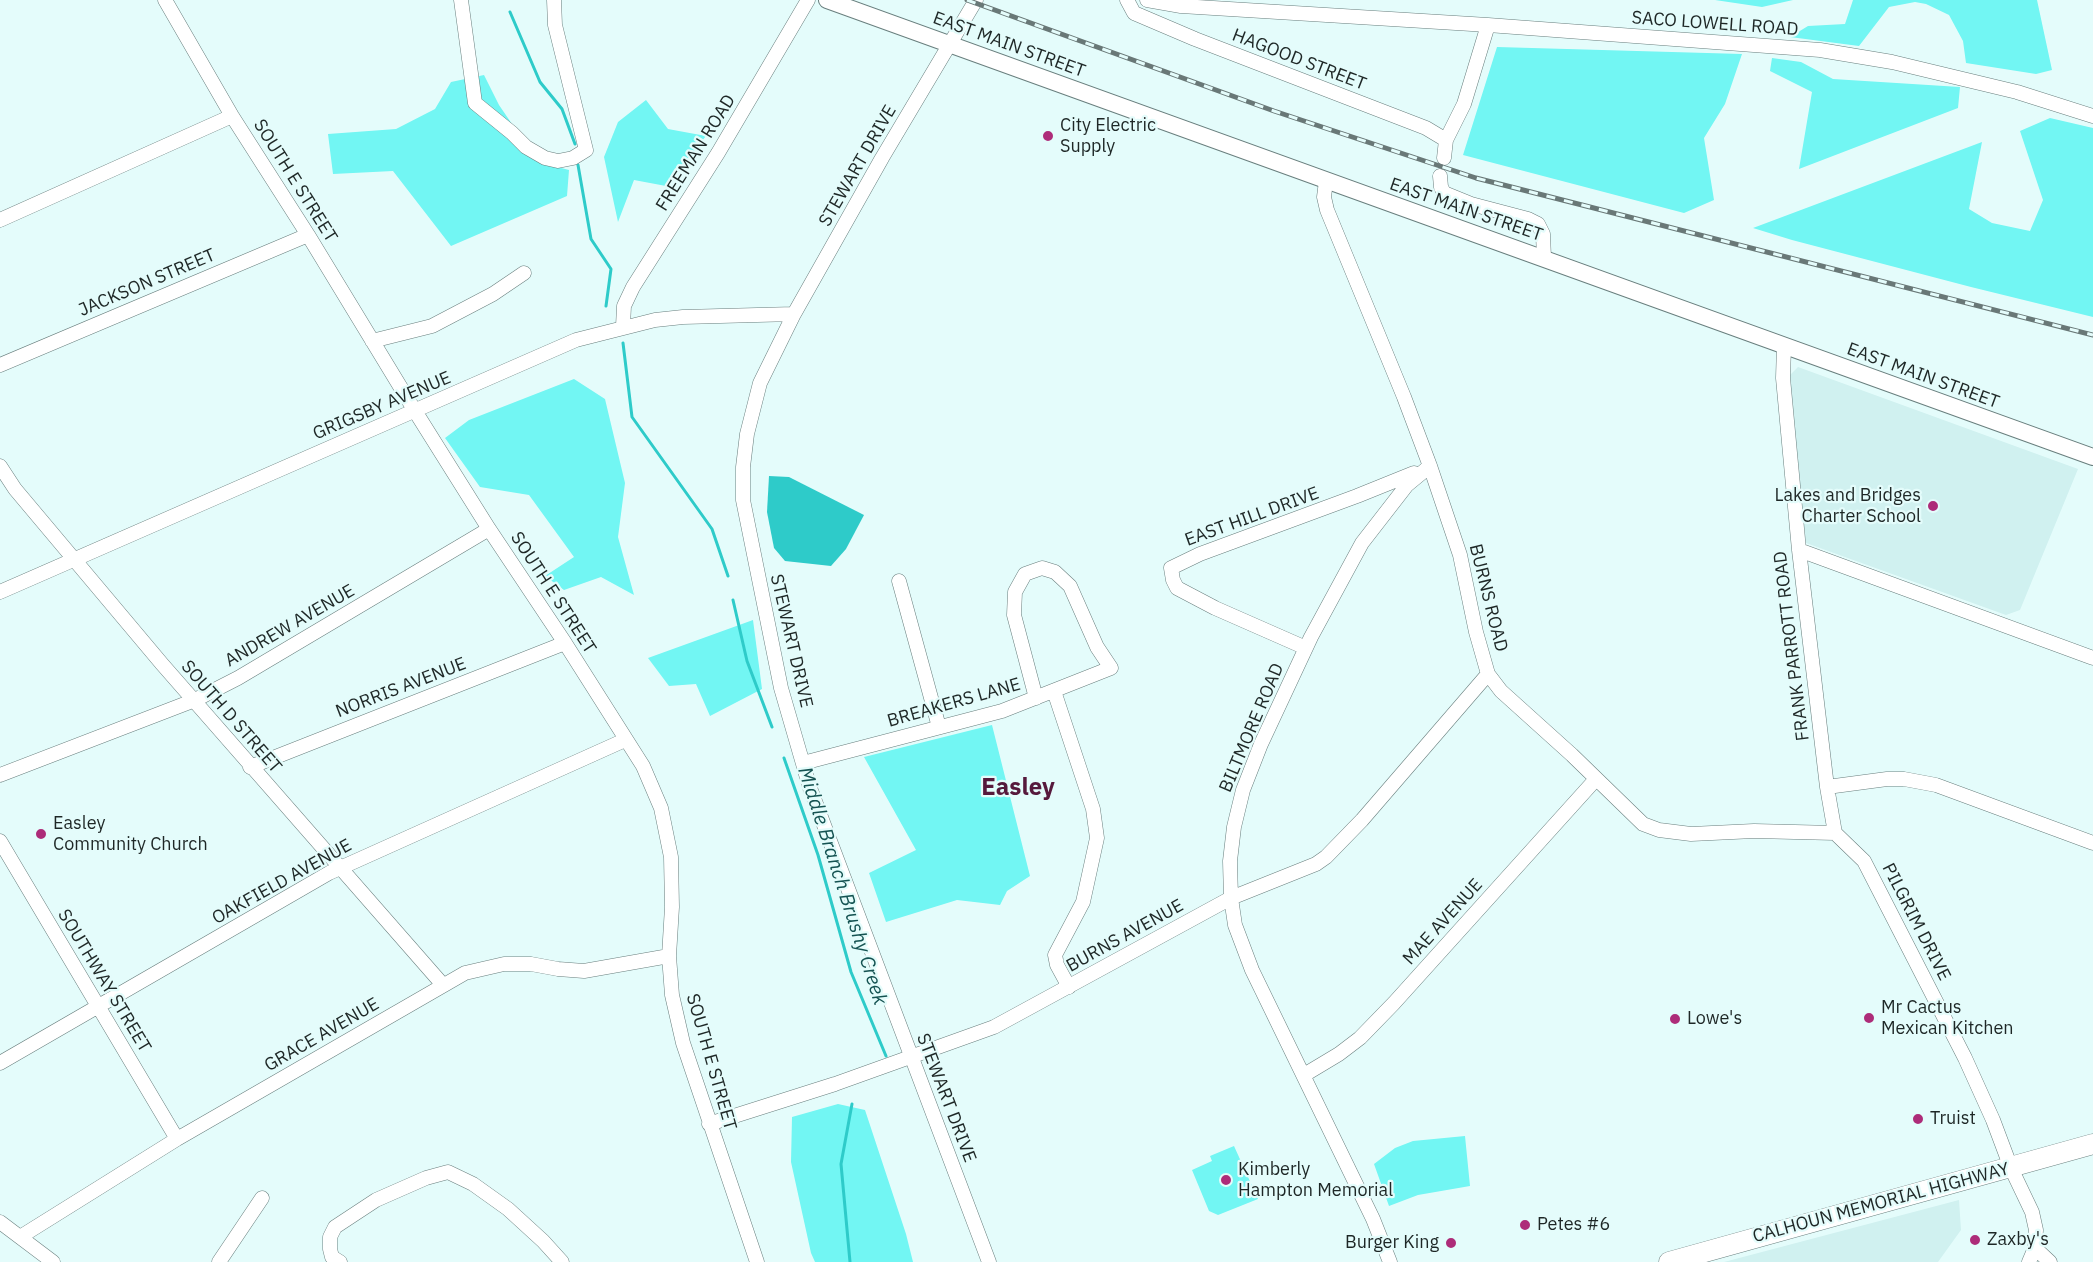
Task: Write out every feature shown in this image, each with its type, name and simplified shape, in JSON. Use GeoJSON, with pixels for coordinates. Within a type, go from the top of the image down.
{"type":"FeatureCollection","features":[{"type":"Feature","properties":{"kind":"highway","name":"CALHOUN MEMORIAL HIGHWAY"},"geometry":{"type":"LineString","coordinates":[[1669,1262],[2093,1144]]}},
{"type":"Feature","properties":{"kind":"main road","name":"EAST MAIN STREET"},"geometry":{"type":"LineString","coordinates":[[827,0],[2093,457]]}},
{"type":"Feature","properties":{"kind":"street","name":"SOUTH E STREET"},"geometry":{"type":"LineString","coordinates":[[165,0],[232,116],[308,235],[415,411],[643,766],[661,808],[667,831],[672,908],[669,956],[672,995],[683,1043],[757,1262]]}},
{"type":"Feature","properties":{"kind":"street"},"geometry":{"type":"LineString","coordinates":[[461,0],[475,102],[526,147],[545,158],[558,160],[573,158],[586,150],[555,25],[554,0]]}},
{"type":"Feature","properties":{"kind":"street","name":"FREEMAN ROAD"},"geometry":{"type":"LineString","coordinates":[[623,326],[624,306],[633,287],[741,115],[808,0]]}},
{"type":"Feature","properties":{"kind":"street","name":"STEWART DRIVE"},"geometry":{"type":"LineString","coordinates":[[976,0],[794,314],[760,383],[745,447],[743,500],[782,688],[810,788],[989,1262]]}},
{"type":"Feature","properties":{"kind":"street","name":"HAGOOD STREET"},"geometry":{"type":"LineString","coordinates":[[1127,0],[1134,13],[1206,44],[1426,128],[1446,140]]}},
{"type":"Feature","properties":{"kind":"street","name":"SACO LOWELL ROAD"},"geometry":{"type":"LineString","coordinates":[[1147,0],[1181,6],[1488,25],[1820,50],[1892,62],[2017,92],[2093,116]]}},
{"type":"Feature","properties":{"kind":"street"},"geometry":{"type":"LineString","coordinates":[[1444,158],[1446,140],[1464,104],[1488,25]]}},
{"type":"Feature","properties":{"kind":"street"},"geometry":{"type":"LineString","coordinates":[[0,220],[232,116]]}},
{"type":"Feature","properties":{"kind":"street"},"geometry":{"type":"LineString","coordinates":[[1440,176],[1444,193],[1471,204],[1528,219],[1538,224],[1544,234],[1544,258]]}},
{"type":"Feature","properties":{"kind":"street","name":"BURNS ROAD"},"geometry":{"type":"LineString","coordinates":[[1326,181],[1324,197],[1327,210],[1430,466],[1460,555],[1476,632],[1488,674],[1501,691],[1643,824],[1659,830],[1692,834],[1754,831],[1835,833]]}},
{"type":"Feature","properties":{"kind":"street","name":"JACKSON STREET"},"geometry":{"type":"LineString","coordinates":[[0,364],[308,235]]}},
{"type":"Feature","properties":{"kind":"street"},"geometry":{"type":"LineString","coordinates":[[372,341],[432,326],[493,294],[524,273]]}},
{"type":"Feature","properties":{"kind":"street","name":"GRIGSBY AVENUE"},"geometry":{"type":"LineString","coordinates":[[0,592],[576,340],[623,326],[683,316],[794,314]]}},
{"type":"Feature","properties":{"kind":"street","name":"FRANK PARROTT ROAD"},"geometry":{"type":"LineString","coordinates":[[1784,346],[1783,378],[1799,550],[1827,787],[1835,833]]}},
{"type":"Feature","properties":{"kind":"street","name":"SOUTH D STREET"},"geometry":{"type":"LineString","coordinates":[[0,466],[15,489],[73,559],[250,767],[443,985]]}},
{"type":"Feature","properties":{"kind":"street","name":"BILTMORE ROAD"},"geometry":{"type":"LineString","coordinates":[[1390,1262],[1373,1219],[1252,969],[1235,925],[1231,898],[1230,861],[1234,827],[1243,789],[1261,744],[1306,648],[1362,543],[1407,485],[1430,466]]}},
{"type":"Feature","properties":{"kind":"street","name":"EAST HILL DRIVE"},"geometry":{"type":"LineString","coordinates":[[1306,648],[1215,608],[1177,588],[1171,568],[1200,554],[1357,496],[1430,466]]}},
{"type":"Feature","properties":{"kind":"street","name":"ANDREW AVENUE"},"geometry":{"type":"LineString","coordinates":[[0,775],[195,700],[238,678],[489,529]]}},
{"type":"Feature","properties":{"kind":"street"},"geometry":{"type":"LineString","coordinates":[[1799,550],[2093,658]]}},
{"type":"Feature","properties":{"kind":"street","name":"BREAKERS LANE"},"geometry":{"type":"LineString","coordinates":[[803,763],[1002,711],[1036,698],[1054,691],[1111,668],[1097,647],[1070,586],[1055,572],[1042,568],[1024,574],[1015,592],[1014,615],[1036,698]]}},
{"type":"Feature","properties":{"kind":"street"},"geometry":{"type":"LineString","coordinates":[[899,581],[939,727]]}},
{"type":"Feature","properties":{"kind":"street","name":"NORRIS AVENUE"},"geometry":{"type":"LineString","coordinates":[[250,767],[565,643]]}},
{"type":"Feature","properties":{"kind":"street","name":"BURNS AVENUE"},"geometry":{"type":"LineString","coordinates":[[710,1124],[911,1058],[994,1027],[1231,898],[1316,864],[1326,857],[1362,820],[1488,674]]}},
{"type":"Feature","properties":{"kind":"street"},"geometry":{"type":"LineString","coordinates":[[1054,691],[1091,800],[1097,838],[1083,902],[1055,955],[1057,965],[1069,987]]}},
{"type":"Feature","properties":{"kind":"street","name":"OAKFIELD AVENUE"},"geometry":{"type":"LineString","coordinates":[[0,1063],[340,867],[625,740]]}},
{"type":"Feature","properties":{"kind":"street","name":"MAE AVENUE"},"geometry":{"type":"LineString","coordinates":[[1304,1076],[1360,1038],[1596,779]]}},
{"type":"Feature","properties":{"kind":"street"},"geometry":{"type":"LineString","coordinates":[[1827,787],[1887,779],[1922,782],[1936,785],[2093,843]]}},
{"type":"Feature","properties":{"kind":"street","name":"PILGRIM DRIVE"},"geometry":{"type":"LineString","coordinates":[[1835,833],[1864,861],[1965,1058],[2031,1212],[2036,1230],[2035,1248]]}},
{"type":"Feature","properties":{"kind":"street","name":"SOUTHWAY STREET"},"geometry":{"type":"LineString","coordinates":[[0,841],[177,1139]]}},
{"type":"Feature","properties":{"kind":"street","name":"GRACE AVENUE"},"geometry":{"type":"LineString","coordinates":[[20,1237],[177,1139],[465,973],[504,964],[531,964],[584,971],[669,956]]}},
{"type":"Feature","properties":{"kind":"street"},"geometry":{"type":"LineString","coordinates":[[340,1262],[332,1257],[330,1249],[330,1237],[335,1227],[376,1200],[426,1178],[448,1172],[473,1184],[508,1209],[562,1262]]}},
{"type":"Feature","properties":{"kind":"street"},"geometry":{"type":"LineString","coordinates":[[219,1262],[262,1198]]}},
{"type":"Feature","properties":{"kind":"street"},"geometry":{"type":"LineString","coordinates":[[0,1222],[54,1262]]}},
{"type":"Feature","properties":{"kind":"street"},"geometry":{"type":"LineString","coordinates":[[2018,1262],[2025,1252],[2035,1248]]}},
{"type":"Feature","properties":{"kind":"street"},"geometry":{"type":"LineString","coordinates":[[2029,1262],[2035,1248]]}},
{"type":"Feature","properties":{"kind":"street"},"geometry":{"type":"LineString","coordinates":[[2035,1248],[2050,1262]]}},
{"type":"Feature","properties":{"kind":"shaded area"},"geometry":{"type":"Polygon","coordinates":[[[1715,0],[1793,0],[1762,7],[1715,0]]]}},
{"type":"Feature","properties":{"kind":"shaded area"},"geometry":{"type":"Polygon","coordinates":[[[1853,0],[2037,0],[2052,70],[2036,74],[1966,63],[1963,41],[1949,15],[1926,4],[1915,2],[1889,7],[1859,46],[1790,37],[1808,26],[1845,24],[1853,0]]]}},
{"type":"Feature","properties":{"kind":"shaded area"},"geometry":{"type":"Polygon","coordinates":[[[1497,47],[1742,54],[1725,104],[1704,138],[1714,200],[1684,213],[1463,155],[1497,47]]]}},
{"type":"Feature","properties":{"kind":"shaded area"},"geometry":{"type":"Polygon","coordinates":[[[1772,58],[1801,62],[1833,79],[1960,87],[1958,108],[1799,169],[1812,92],[1770,71],[1772,58]]]}},
{"type":"Feature","properties":{"kind":"shaded area"},"geometry":{"type":"Polygon","coordinates":[[[484,75],[499,105],[538,162],[569,170],[567,196],[451,246],[393,171],[333,174],[328,134],[396,129],[435,109],[451,82],[484,75]]]}},
{"type":"Feature","properties":{"kind":"shaded area"},"geometry":{"type":"Polygon","coordinates":[[[646,100],[668,129],[706,136],[666,186],[634,180],[618,222],[604,157],[618,122],[646,100]]]}},
{"type":"Feature","properties":{"kind":"shaded area"},"geometry":{"type":"Polygon","coordinates":[[[2050,118],[2093,128],[2093,317],[1971,287],[1753,228],[1982,142],[1969,209],[1992,223],[2030,231],[2043,200],[2020,131],[2050,118]]]}},
{"type":"Feature","properties":{"kind":"shaded area","name":"Lakes and Bridges Charter School"},"geometry":{"type":"Polygon","coordinates":[[[1798,367],[2078,469],[2020,610],[2006,615],[1806,543],[1788,377],[1798,367]]]}},
{"type":"Feature","properties":{"kind":"shaded area"},"geometry":{"type":"Polygon","coordinates":[[[574,379],[605,399],[625,483],[618,537],[634,595],[601,577],[564,590],[545,576],[574,557],[529,495],[480,487],[445,438],[469,420],[574,379]]]}},
{"type":"Feature","properties":{"kind":"shaded area"},"geometry":{"type":"Polygon","coordinates":[[[769,476],[789,477],[864,515],[846,549],[831,566],[785,561],[774,548],[767,512],[769,476]]]}},
{"type":"Feature","properties":{"kind":"shaded area"},"geometry":{"type":"Polygon","coordinates":[[[753,620],[762,689],[710,716],[696,684],[669,686],[648,658],[753,620]]]}},
{"type":"Feature","properties":{"kind":"shaded area"},"geometry":{"type":"Polygon","coordinates":[[[992,725],[1030,876],[1007,891],[1000,905],[957,900],[886,922],[869,873],[916,850],[864,757],[992,725]]]}},
{"type":"Feature","properties":{"kind":"shaded area"},"geometry":{"type":"Polygon","coordinates":[[[838,1104],[865,1110],[913,1262],[815,1262],[791,1162],[792,1117],[838,1104]]]}},
{"type":"Feature","properties":{"kind":"shaded area"},"geometry":{"type":"Polygon","coordinates":[[[1465,1136],[1470,1186],[1418,1195],[1389,1206],[1374,1164],[1395,1148],[1413,1141],[1465,1136]]]}},
{"type":"Feature","properties":{"kind":"shaded area"},"geometry":{"type":"Polygon","coordinates":[[[1234,1146],[1258,1199],[1218,1215],[1209,1211],[1192,1170],[1212,1161],[1210,1156],[1234,1146]]]}},
{"type":"Feature","properties":{"kind":"shaded area"},"geometry":{"type":"Polygon","coordinates":[[[1959,1200],[1961,1230],[1938,1262],[1724,1262],[1959,1200]]]}},
{"type":"Feature","properties":{"kind":"waterway","name":"Middle Branch Brushy Creek"},"geometry":{"type":"LineString","coordinates":[[510,12],[540,82],[562,109],[575,144]]}},
{"type":"Feature","properties":{"kind":"waterway","name":"Middle Branch Brushy Creek"},"geometry":{"type":"LineString","coordinates":[[578,165],[591,239],[611,269],[606,306]]}},
{"type":"Feature","properties":{"kind":"waterway","name":"Middle Branch Brushy Creek"},"geometry":{"type":"LineString","coordinates":[[623,343],[632,417],[712,529],[728,576]]}},
{"type":"Feature","properties":{"kind":"waterway","name":"Middle Branch Brushy Creek"},"geometry":{"type":"LineString","coordinates":[[733,600],[747,661],[772,727]]}},
{"type":"Feature","properties":{"kind":"waterway","name":"Middle Branch Brushy Creek"},"geometry":{"type":"LineString","coordinates":[[784,758],[818,855],[851,972],[886,1056]]}},
{"type":"Feature","properties":{"kind":"waterway","name":"Middle Branch Brushy Creek"},"geometry":{"type":"LineString","coordinates":[[850,1262],[841,1164],[852,1104]]}},
{"type":"Feature","properties":{"kind":"railway"},"geometry":{"type":"LineString","coordinates":[[967,0],[1274,111],[1476,178],[2093,335]]}},
{"type":"Feature","properties":{"kind":"place","name":"City Electric Supply"},"geometry":{"type":"Point","coordinates":[1048,136]}},
{"type":"Feature","properties":{"kind":"place","name":"Lakes and Bridges Charter School"},"geometry":{"type":"Point","coordinates":[1933,506]}},
{"type":"Feature","properties":{"kind":"place","name":"Easley Community Church"},"geometry":{"type":"Point","coordinates":[41,834]}},
{"type":"Feature","properties":{"kind":"place","name":"Mr Cactus Mexican Kitchen"},"geometry":{"type":"Point","coordinates":[1869,1018]}},
{"type":"Feature","properties":{"kind":"place","name":"Lowe's"},"geometry":{"type":"Point","coordinates":[1675,1019]}},
{"type":"Feature","properties":{"kind":"place","name":"Truist"},"geometry":{"type":"Point","coordinates":[1918,1119]}},
{"type":"Feature","properties":{"kind":"place","name":"Kimberly Hampton Memorial"},"geometry":{"type":"Point","coordinates":[1226,1180]}},
{"type":"Feature","properties":{"kind":"place","name":"Petes #6"},"geometry":{"type":"Point","coordinates":[1525,1225]}},
{"type":"Feature","properties":{"kind":"place","name":"Zaxby's"},"geometry":{"type":"Point","coordinates":[1975,1240]}},
{"type":"Feature","properties":{"kind":"place","name":"Burger King"},"geometry":{"type":"Point","coordinates":[1451,1243]}},
{"type":"Feature","properties":{"kind":"district","name":"Easley"},"geometry":{"type":"Point","coordinates":[1018,788]}}]}
